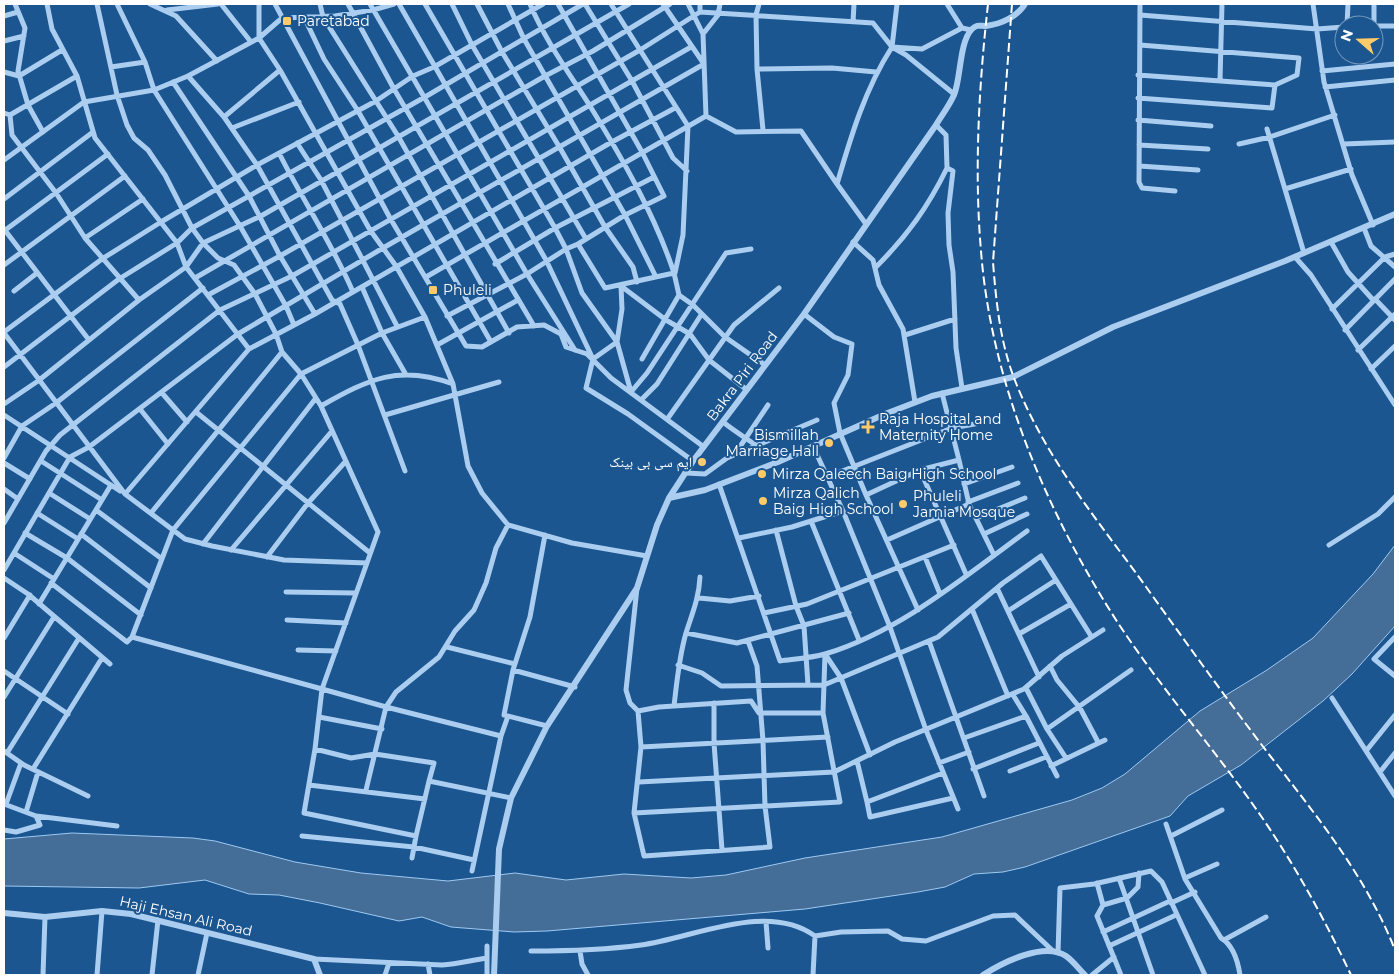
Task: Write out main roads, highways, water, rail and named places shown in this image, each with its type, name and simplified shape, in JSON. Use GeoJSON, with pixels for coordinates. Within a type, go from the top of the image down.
{"type":"FeatureCollection","features":[{"type":"Feature","properties":{"kind":"water"},"geometry":{"type":"Polygon","coordinates":[[[1395,545],[1395,626],[1352,674],[1323,701],[1241,765],[1188,796],[1170,816],[1025,867],[1003,872],[974,874],[945,887],[805,909],[547,931],[514,932],[451,927],[422,917],[399,921],[279,895],[249,894],[205,880],[139,888],[4,886],[4,839],[72,833],[193,838],[215,841],[295,862],[361,873],[448,881],[515,873],[566,880],[624,874],[691,878],[726,875],[805,858],[942,837],[1072,800],[1102,788],[1125,774],[1200,711],[1267,670],[1313,638],[1373,574],[1395,545]]]}},
{"type":"Feature","properties":{"kind":"railway"},"geometry":{"type":"LineString","coordinates":[[988,4],[982,65],[978,159],[981,251],[987,301],[997,350],[1010,399],[1027,447],[1069,540],[1094,584],[1137,650],[1274,835],[1309,894],[1351,975]]}},
{"type":"Feature","properties":{"kind":"railway"},"geometry":{"type":"LineString","coordinates":[[1012,4],[993,262],[1002,335],[1014,378],[1038,431],[1068,480],[1343,854],[1372,900],[1395,950]]}},
{"type":"Feature","properties":{"kind":"place","name":"Paretabad"},"geometry":{"type":"Point","coordinates":[287,21]}},
{"type":"Feature","properties":{"kind":"place","name":"Phuleli"},"geometry":{"type":"Point","coordinates":[433,290]}},
{"type":"Feature","properties":{"kind":"place","name":"Raja Hospital and Maternity Home"},"geometry":{"type":"Point","coordinates":[868,427]}},
{"type":"Feature","properties":{"kind":"place","name":"Bismillah Marriage Hall"},"geometry":{"type":"Point","coordinates":[829,443]}},
{"type":"Feature","properties":{"kind":"place","name":"ایم سی بی بینک"},"geometry":{"type":"Point","coordinates":[702,462]}},
{"type":"Feature","properties":{"kind":"place","name":"Mirza Qaleech Baig High School"},"geometry":{"type":"Point","coordinates":[762,474]}},
{"type":"Feature","properties":{"kind":"place","name":"Mirza Qalich Baig High School"},"geometry":{"type":"Point","coordinates":[763,501]}},
{"type":"Feature","properties":{"kind":"place","name":"Phuleli Jamia Mosque"},"geometry":{"type":"Point","coordinates":[903,504]}}]}
